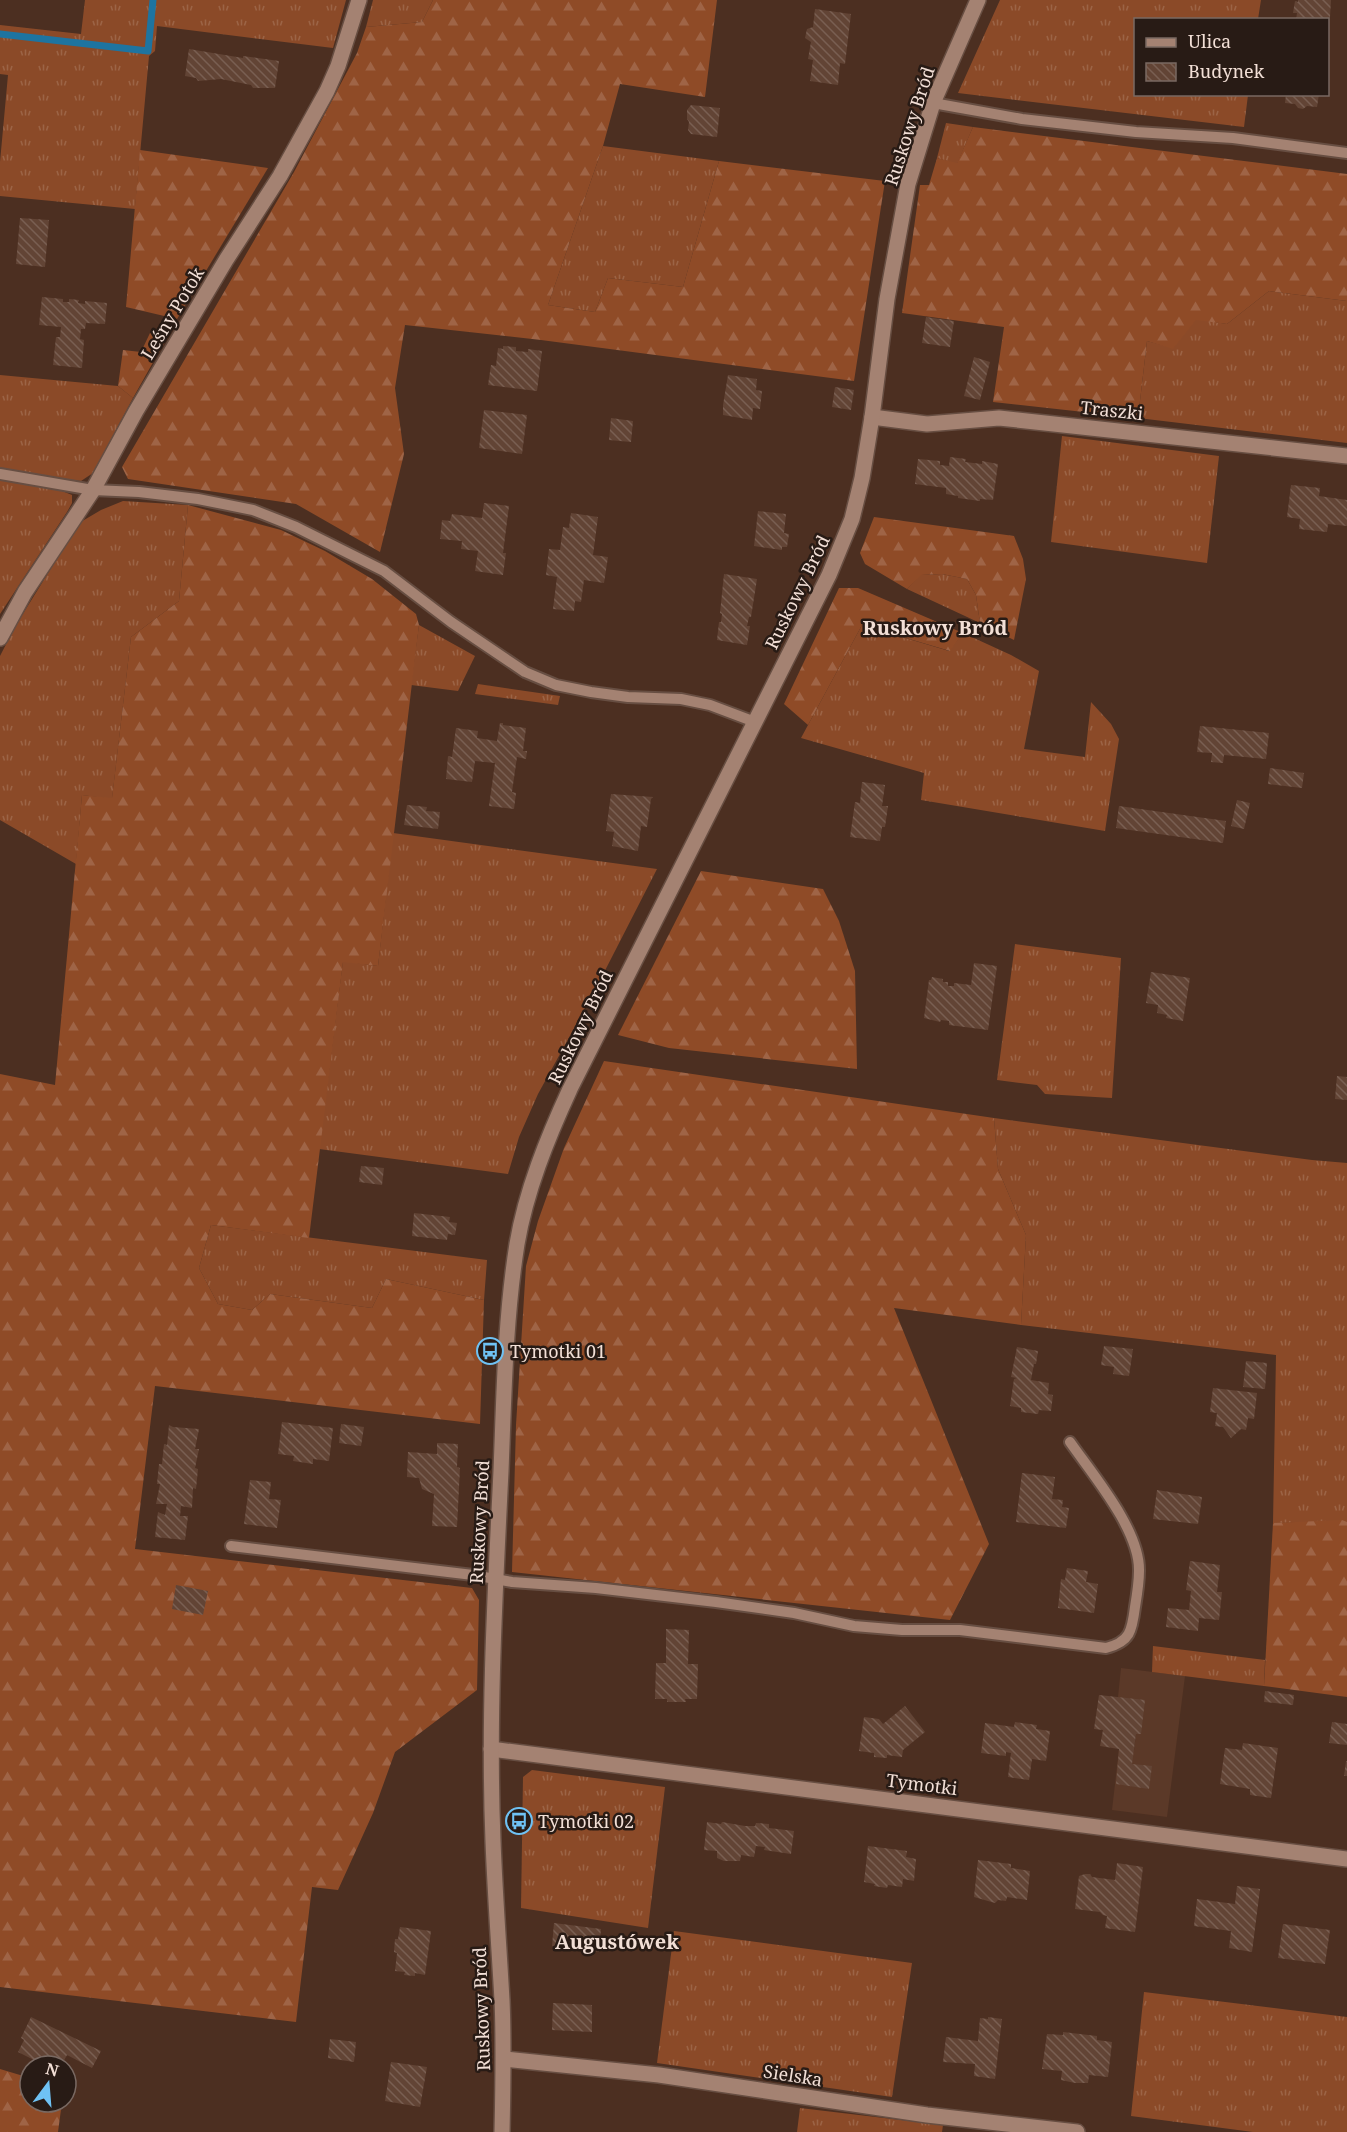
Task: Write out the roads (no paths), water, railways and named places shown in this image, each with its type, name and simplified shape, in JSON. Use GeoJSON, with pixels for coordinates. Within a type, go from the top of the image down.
{"type":"FeatureCollection","features":[{"type":"Feature","properties":{"kind":"street","name":"Leśny Potok"},"geometry":{"type":"LineString","coordinates":[[0,638],[25,591],[93,490],[136,411],[226,260],[280,176],[327,91],[345,47],[359,0]]}},
{"type":"Feature","properties":{"kind":"street","name":"Ruskowy Bród"},"geometry":{"type":"LineString","coordinates":[[502,2132],[504,2059],[493,1841],[491,1749],[496,1579],[510,1303],[518,1243],[539,1164],[570,1089],[842,548],[857,501],[872,417],[896,242],[908,184],[933,104],[978,0]]}},
{"type":"Feature","properties":{"kind":"street","name":"Traszki"},"geometry":{"type":"LineString","coordinates":[[872,417],[927,424],[999,418],[1347,456]]}},
{"type":"Feature","properties":{"kind":"street","name":"Tymotki"},"geometry":{"type":"LineString","coordinates":[[491,1749],[1347,1859]]}},
{"type":"Feature","properties":{"kind":"street","name":"Sielska"},"geometry":{"type":"LineString","coordinates":[[504,2059],[659,2075],[927,2115],[1077,2132]]}},
{"type":"Feature","properties":{"kind":"lane"},"geometry":{"type":"LineString","coordinates":[[933,104],[1022,119],[1136,132],[1233,138],[1347,153]]}},
{"type":"Feature","properties":{"kind":"lane"},"geometry":{"type":"LineString","coordinates":[[0,474],[93,490],[139,492],[253,510],[296,527],[384,571],[451,622],[525,672],[556,685],[591,692],[628,697],[681,699],[710,705],[755,722]]}},
{"type":"Feature","properties":{"kind":"lane"},"geometry":{"type":"LineString","coordinates":[[231,1546],[512,1582],[596,1588],[716,1602],[794,1613],[854,1626],[902,1630],[960,1630],[1106,1648],[1118,1645],[1128,1636],[1133,1624],[1140,1570],[1136,1548],[1126,1525],[1070,1442]]}},
{"type":"Feature","properties":{"kind":"waterway"},"geometry":{"type":"LineString","coordinates":[[0,34],[148,51],[153,0]]}},
{"type":"Feature","properties":{"kind":"place","name":"Tymotki 01"},"geometry":{"type":"Point","coordinates":[490,1351]}},
{"type":"Feature","properties":{"kind":"place","name":"Tymotki 02"},"geometry":{"type":"Point","coordinates":[519,1821]}},
{"type":"Feature","properties":{"kind":"district","name":"Ruskowy Bród"},"geometry":{"type":"Point","coordinates":[935,627]}},
{"type":"Feature","properties":{"kind":"district","name":"Augustówek"},"geometry":{"type":"Point","coordinates":[617,1941]}}]}
